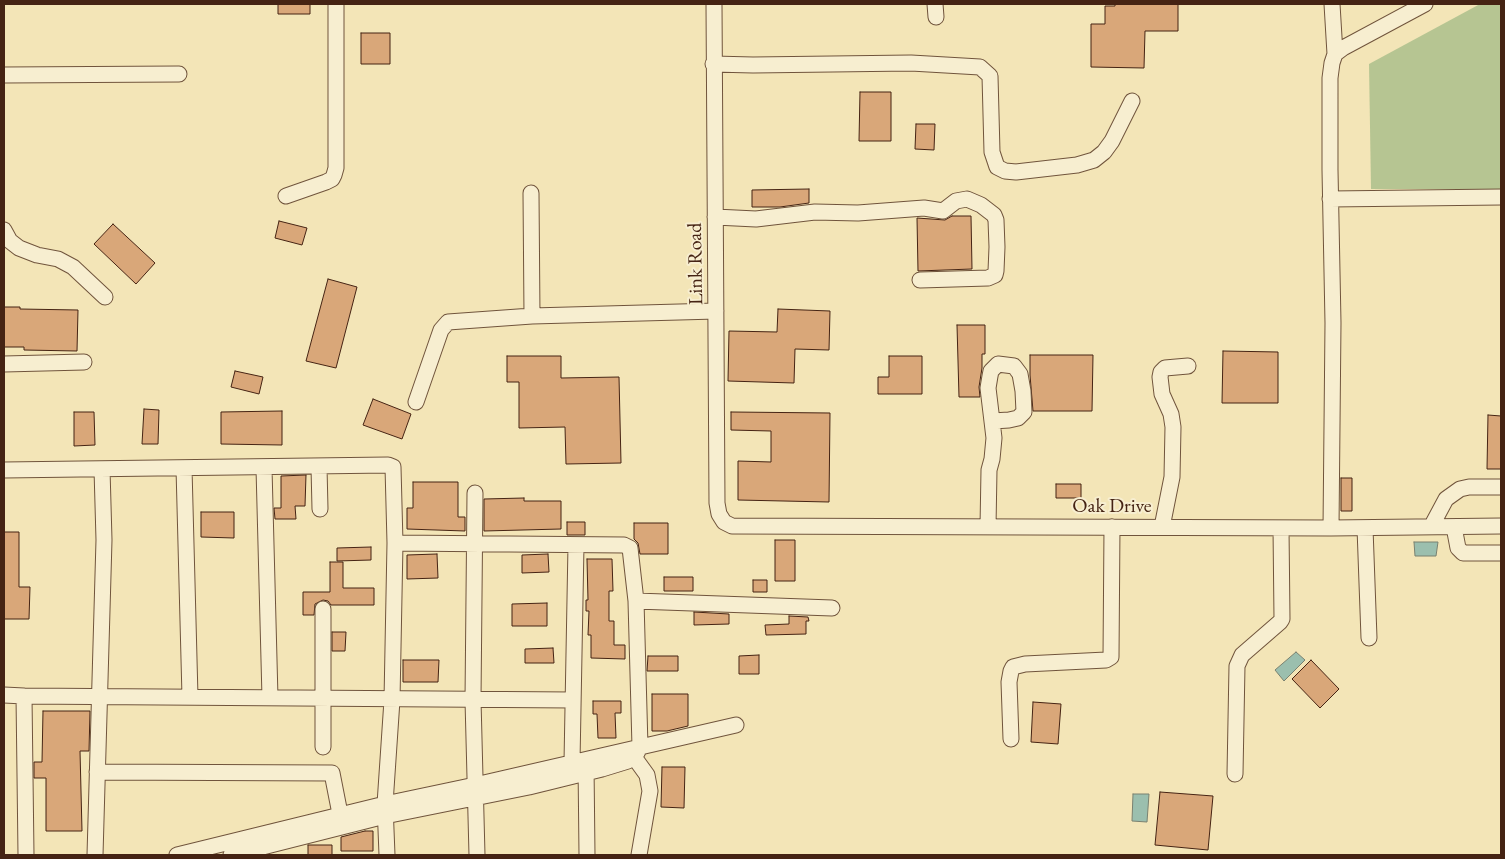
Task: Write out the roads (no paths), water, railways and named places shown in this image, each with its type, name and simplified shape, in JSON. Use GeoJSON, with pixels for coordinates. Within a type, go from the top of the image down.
{"type":"FeatureCollection","features":[{"type":"Feature","properties":{"kind":"street"},"geometry":{"type":"LineString","coordinates":[[286,196],[332,179],[336,168],[336,4]]}},
{"type":"Feature","properties":{"kind":"street","name":"Link Road"},"geometry":{"type":"LineString","coordinates":[[714,4],[717,503],[719,514],[724,522]]}},
{"type":"Feature","properties":{"kind":"street"},"geometry":{"type":"LineString","coordinates":[[1332,4],[1336,54]]}},
{"type":"Feature","properties":{"kind":"street"},"geometry":{"type":"LineString","coordinates":[[1331,528],[1333,324],[1330,78],[1332,63],[1336,54],[1343,48],[1425,4]]}},
{"type":"Feature","properties":{"kind":"street"},"geometry":{"type":"LineString","coordinates":[[714,64],[911,63],[980,67],[990,76],[992,152],[997,167],[1005,171],[1016,172],[1077,165],[1094,160],[1104,152],[1112,140],[1124,121],[1132,101]]}},
{"type":"Feature","properties":{"kind":"street"},"geometry":{"type":"LineString","coordinates":[[4,75],[179,74]]}},
{"type":"Feature","properties":{"kind":"street"},"geometry":{"type":"LineString","coordinates":[[531,194],[532,316]]}},
{"type":"Feature","properties":{"kind":"street"},"geometry":{"type":"LineString","coordinates":[[1330,199],[1501,197]]}},
{"type":"Feature","properties":{"kind":"street"},"geometry":{"type":"LineString","coordinates":[[715,217],[756,219],[815,212],[891,211],[924,208],[943,211],[956,201],[967,199],[981,205],[994,215],[996,220],[997,247],[995,275],[988,278],[920,280]]}},
{"type":"Feature","properties":{"kind":"street"},"geometry":{"type":"LineString","coordinates":[[4,230],[10,241],[19,248],[37,255],[58,259],[73,267],[105,297]]}},
{"type":"Feature","properties":{"kind":"street"},"geometry":{"type":"LineString","coordinates":[[416,402],[441,330],[448,322],[532,316],[716,312]]}},
{"type":"Feature","properties":{"kind":"street"},"geometry":{"type":"LineString","coordinates":[[4,364],[84,362]]}},
{"type":"Feature","properties":{"kind":"street"},"geometry":{"type":"LineString","coordinates":[[1162,527],[1172,477],[1174,428],[1171,414],[1162,394],[1160,377],[1161,372],[1165,368],[1188,366]]}},
{"type":"Feature","properties":{"kind":"street"},"geometry":{"type":"LineString","coordinates":[[988,526],[988,485],[994,438],[993,421]]}},
{"type":"Feature","properties":{"kind":"street"},"geometry":{"type":"LineString","coordinates":[[4,470],[388,465],[393,467],[395,543],[392,700],[385,810],[387,855]]}},
{"type":"Feature","properties":{"kind":"street"},"geometry":{"type":"LineString","coordinates":[[319,467],[320,509]]}},
{"type":"Feature","properties":{"kind":"street"},"geometry":{"type":"LineString","coordinates":[[184,468],[190,697]]}},
{"type":"Feature","properties":{"kind":"street"},"geometry":{"type":"LineString","coordinates":[[264,468],[270,698]]}},
{"type":"Feature","properties":{"kind":"street"},"geometry":{"type":"LineString","coordinates":[[95,855],[104,540],[102,469]]}},
{"type":"Feature","properties":{"kind":"street"},"geometry":{"type":"LineString","coordinates":[[1431,527],[1446,499],[1460,489],[1469,486],[1501,487]]}},
{"type":"Feature","properties":{"kind":"street"},"geometry":{"type":"LineString","coordinates":[[474,493],[473,700],[476,855]]}},
{"type":"Feature","properties":{"kind":"street","name":"Oak Drive"},"geometry":{"type":"LineString","coordinates":[[724,522],[732,526],[1281,528],[1501,526]]}},
{"type":"Feature","properties":{"kind":"street"},"geometry":{"type":"LineString","coordinates":[[1011,739],[1009,682],[1010,671],[1013,667],[1025,664],[1106,660],[1111,657],[1112,527]]}},
{"type":"Feature","properties":{"kind":"street"},"geometry":{"type":"LineString","coordinates":[[1454,527],[1458,548],[1463,552],[1501,553]]}},
{"type":"Feature","properties":{"kind":"street"},"geometry":{"type":"LineString","coordinates":[[1235,774],[1237,666],[1242,655],[1282,619],[1281,528]]}},
{"type":"Feature","properties":{"kind":"street"},"geometry":{"type":"LineString","coordinates":[[1365,528],[1370,638]]}},
{"type":"Feature","properties":{"kind":"street"},"geometry":{"type":"LineString","coordinates":[[395,543],[624,545],[630,548],[636,601],[637,752],[647,775],[650,790],[639,855]]}},
{"type":"Feature","properties":{"kind":"street"},"geometry":{"type":"LineString","coordinates":[[576,545],[572,700],[582,765],[587,855]]}},
{"type":"Feature","properties":{"kind":"street"},"geometry":{"type":"LineString","coordinates":[[636,601],[832,608]]}},
{"type":"Feature","properties":{"kind":"street"},"geometry":{"type":"LineString","coordinates":[[323,609],[323,747]]}},
{"type":"Feature","properties":{"kind":"street"},"geometry":{"type":"LineString","coordinates":[[4,695],[392,700],[572,700]]}},
{"type":"Feature","properties":{"kind":"street"},"geometry":{"type":"LineString","coordinates":[[24,696],[26,855]]}},
{"type":"Feature","properties":{"kind":"street"},"geometry":{"type":"LineString","coordinates":[[177,855],[341,821],[582,765],[628,761],[637,752],[736,725]]}},
{"type":"Feature","properties":{"kind":"street"},"geometry":{"type":"LineString","coordinates":[[97,772],[332,773],[341,821]]}},
{"type":"Feature","properties":{"kind":"street"},"geometry":{"type":"LineString","coordinates":[[231,855],[341,821]]}}]}
